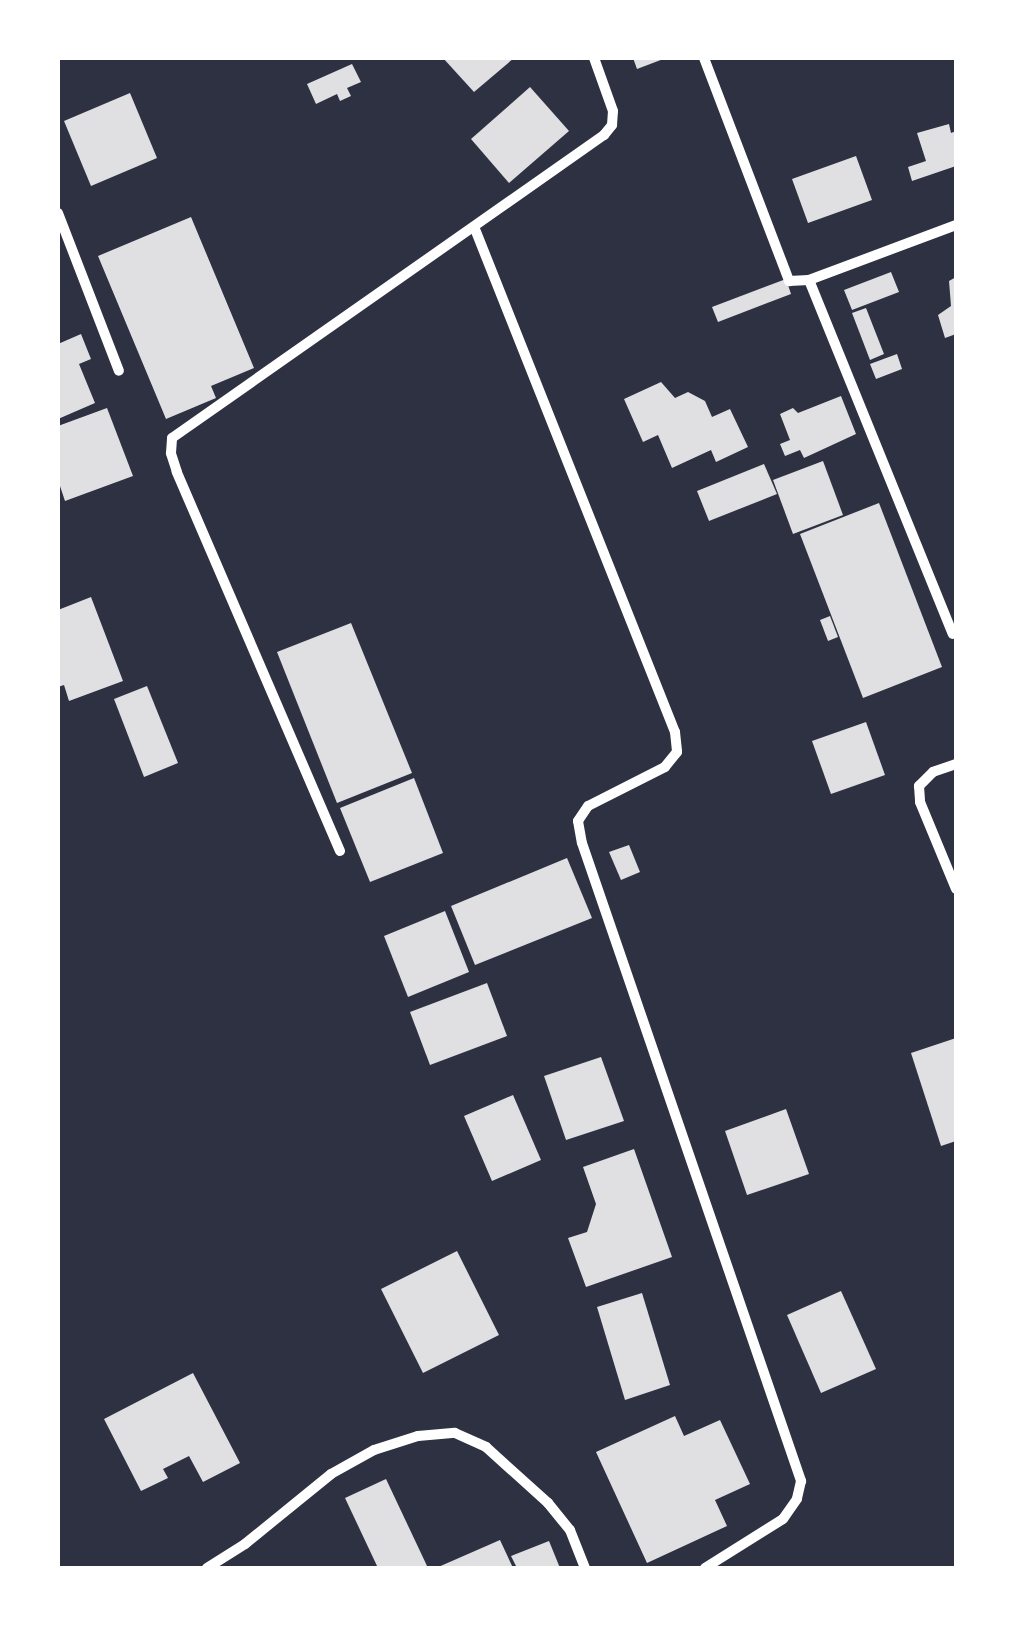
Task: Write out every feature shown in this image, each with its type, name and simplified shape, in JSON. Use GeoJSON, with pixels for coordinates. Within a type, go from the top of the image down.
{"type":"FeatureCollection","features":[{"type":"Feature","properties":{"kind":"street"},"geometry":{"type":"LineString","coordinates":[[340,851],[177,472],[172,438],[604,135],[612,125],[613,111],[594,58]]}},
{"type":"Feature","properties":{"kind":"street"},"geometry":{"type":"LineString","coordinates":[[704,58],[789,281],[808,280],[956,225]]}},
{"type":"Feature","properties":{"kind":"street"},"geometry":{"type":"LineString","coordinates":[[58,212],[119,372]]}},
{"type":"Feature","properties":{"kind":"street"},"geometry":{"type":"LineString","coordinates":[[474,229],[675,732],[677,752],[665,767],[588,806],[578,821],[588,861],[801,1481],[797,1499],[783,1518],[705,1568]]}},
{"type":"Feature","properties":{"kind":"street"},"geometry":{"type":"LineString","coordinates":[[808,280],[953,634]]}},
{"type":"Feature","properties":{"kind":"street"},"geometry":{"type":"LineString","coordinates":[[956,764],[933,772],[919,786],[920,802],[956,889]]}},
{"type":"Feature","properties":{"kind":"street"},"geometry":{"type":"LineString","coordinates":[[207,1568],[245,1544],[331,1474],[374,1450],[418,1436],[455,1433],[486,1447],[548,1503],[570,1530],[585,1568]]}},
{"type":"Feature","properties":{"kind":"building"},"geometry":{"type":"Polygon","coordinates":[[[443,58],[514,58],[474,92],[443,58]]]}},
{"type":"Feature","properties":{"kind":"building"},"geometry":{"type":"Polygon","coordinates":[[[633,58],[666,58],[637,69],[633,58]]]}},
{"type":"Feature","properties":{"kind":"building"},"geometry":{"type":"Polygon","coordinates":[[[352,64],[361,82],[347,88],[351,96],[340,101],[337,94],[316,104],[307,84],[352,64]]]}},
{"type":"Feature","properties":{"kind":"building"},"geometry":{"type":"Polygon","coordinates":[[[530,87],[569,131],[509,183],[471,139],[530,87]]]}},
{"type":"Feature","properties":{"kind":"building"},"geometry":{"type":"Polygon","coordinates":[[[130,93],[157,158],[91,186],[64,121],[130,93]]]}},
{"type":"Feature","properties":{"kind":"building"},"geometry":{"type":"Polygon","coordinates":[[[949,124],[951,133],[956,131],[956,166],[912,181],[908,167],[926,161],[917,133],[949,124]]]}},
{"type":"Feature","properties":{"kind":"building"},"geometry":{"type":"Polygon","coordinates":[[[856,156],[872,200],[808,223],[792,179],[856,156]]]}},
{"type":"Feature","properties":{"kind":"building"},"geometry":{"type":"Polygon","coordinates":[[[191,217],[254,368],[211,386],[216,398],[166,419],[98,256],[191,217]]]}},
{"type":"Feature","properties":{"kind":"building"},"geometry":{"type":"Polygon","coordinates":[[[891,272],[899,292],[852,310],[844,290],[891,272]]]}},
{"type":"Feature","properties":{"kind":"building"},"geometry":{"type":"Polygon","coordinates":[[[956,277],[956,334],[945,338],[938,315],[951,306],[949,281],[956,277]]]}},
{"type":"Feature","properties":{"kind":"building"},"geometry":{"type":"Polygon","coordinates":[[[786,279],[791,294],[718,322],[712,307],[786,279]]]}},
{"type":"Feature","properties":{"kind":"building"},"geometry":{"type":"Polygon","coordinates":[[[866,308],[884,354],[870,360],[852,313],[866,308]]]}},
{"type":"Feature","properties":{"kind":"building"},"geometry":{"type":"Polygon","coordinates":[[[81,334],[91,359],[79,364],[95,403],[58,419],[58,344],[81,334]]]}},
{"type":"Feature","properties":{"kind":"building"},"geometry":{"type":"Polygon","coordinates":[[[897,354],[902,369],[876,379],[870,364],[897,354]]]}},
{"type":"Feature","properties":{"kind":"building"},"geometry":{"type":"Polygon","coordinates":[[[661,382],[675,398],[688,392],[705,401],[712,417],[730,409],[748,447],[716,462],[711,450],[672,468],[658,435],[643,442],[624,399],[661,382]]]}},
{"type":"Feature","properties":{"kind":"building"},"geometry":{"type":"Polygon","coordinates":[[[841,396],[856,434],[804,458],[800,450],[785,456],[780,444],[790,440],[780,414],[793,408],[798,413],[841,396]]]}},
{"type":"Feature","properties":{"kind":"building"},"geometry":{"type":"Polygon","coordinates":[[[107,408],[133,476],[65,501],[58,480],[58,426],[107,408]]]}},
{"type":"Feature","properties":{"kind":"building"},"geometry":{"type":"Polygon","coordinates":[[[823,461],[843,515],[793,534],[773,480],[823,461]]]}},
{"type":"Feature","properties":{"kind":"building"},"geometry":{"type":"Polygon","coordinates":[[[764,464],[777,494],[709,521],[697,491],[764,464]]]}},
{"type":"Feature","properties":{"kind":"building"},"geometry":{"type":"Polygon","coordinates":[[[879,503],[942,667],[863,698],[800,534],[879,503]]]}},
{"type":"Feature","properties":{"kind":"building"},"geometry":{"type":"Polygon","coordinates":[[[91,597],[123,681],[69,701],[64,685],[58,687],[58,610],[91,597]]]}},
{"type":"Feature","properties":{"kind":"building"},"geometry":{"type":"Polygon","coordinates":[[[830,616],[838,637],[828,641],[820,620],[830,616]]]}},
{"type":"Feature","properties":{"kind":"building"},"geometry":{"type":"Polygon","coordinates":[[[351,623],[412,773],[337,803],[277,652],[351,623]]]}},
{"type":"Feature","properties":{"kind":"building"},"geometry":{"type":"Polygon","coordinates":[[[147,686],[178,763],[144,777],[114,699],[147,686]]]}},
{"type":"Feature","properties":{"kind":"building"},"geometry":{"type":"Polygon","coordinates":[[[866,722],[885,775],[831,794],[812,741],[866,722]]]}},
{"type":"Feature","properties":{"kind":"building"},"geometry":{"type":"Polygon","coordinates":[[[414,778],[443,853],[370,882],[340,808],[414,778]]]}},
{"type":"Feature","properties":{"kind":"building"},"geometry":{"type":"Polygon","coordinates":[[[629,845],[640,872],[621,880],[609,852],[629,845]]]}},
{"type":"Feature","properties":{"kind":"building"},"geometry":{"type":"Polygon","coordinates":[[[567,858],[592,918],[475,965],[451,906],[567,858]]]}},
{"type":"Feature","properties":{"kind":"building"},"geometry":{"type":"Polygon","coordinates":[[[445,911],[469,972],[408,997],[384,936],[445,911]]]}},
{"type":"Feature","properties":{"kind":"building"},"geometry":{"type":"Polygon","coordinates":[[[487,983],[507,1036],[430,1065],[410,1012],[487,983]]]}},
{"type":"Feature","properties":{"kind":"building"},"geometry":{"type":"Polygon","coordinates":[[[956,1038],[956,1141],[941,1146],[911,1053],[956,1038]]]}},
{"type":"Feature","properties":{"kind":"building"},"geometry":{"type":"Polygon","coordinates":[[[601,1057],[624,1121],[566,1140],[544,1076],[601,1057]]]}},
{"type":"Feature","properties":{"kind":"building"},"geometry":{"type":"Polygon","coordinates":[[[513,1095],[541,1160],[492,1181],[464,1116],[513,1095]]]}},
{"type":"Feature","properties":{"kind":"building"},"geometry":{"type":"Polygon","coordinates":[[[786,1109],[809,1174],[747,1195],[725,1131],[786,1109]]]}},
{"type":"Feature","properties":{"kind":"building"},"geometry":{"type":"Polygon","coordinates":[[[634,1149],[672,1257],[586,1287],[568,1238],[587,1232],[596,1204],[583,1167],[634,1149]]]}},
{"type":"Feature","properties":{"kind":"building"},"geometry":{"type":"Polygon","coordinates":[[[457,1251],[499,1335],[423,1373],[381,1289],[457,1251]]]}},
{"type":"Feature","properties":{"kind":"building"},"geometry":{"type":"Polygon","coordinates":[[[841,1291],[876,1369],[821,1393],[787,1315],[841,1291]]]}},
{"type":"Feature","properties":{"kind":"building"},"geometry":{"type":"Polygon","coordinates":[[[642,1293],[670,1385],[625,1400],[597,1307],[642,1293]]]}},
{"type":"Feature","properties":{"kind":"building"},"geometry":{"type":"Polygon","coordinates":[[[193,1373],[240,1463],[203,1482],[189,1456],[163,1469],[168,1478],[141,1491],[104,1419],[193,1373]]]}},
{"type":"Feature","properties":{"kind":"building"},"geometry":{"type":"Polygon","coordinates":[[[675,1416],[684,1436],[720,1420],[750,1484],[715,1500],[727,1526],[647,1563],[596,1452],[675,1416]]]}},
{"type":"Feature","properties":{"kind":"building"},"geometry":{"type":"Polygon","coordinates":[[[386,1479],[428,1568],[378,1568],[345,1498],[386,1479]]]}},
{"type":"Feature","properties":{"kind":"building"},"geometry":{"type":"Polygon","coordinates":[[[500,1540],[513,1568],[436,1568],[500,1540]]]}},
{"type":"Feature","properties":{"kind":"building"},"geometry":{"type":"Polygon","coordinates":[[[549,1541],[560,1568],[517,1568],[511,1556],[549,1541]]]}}]}
